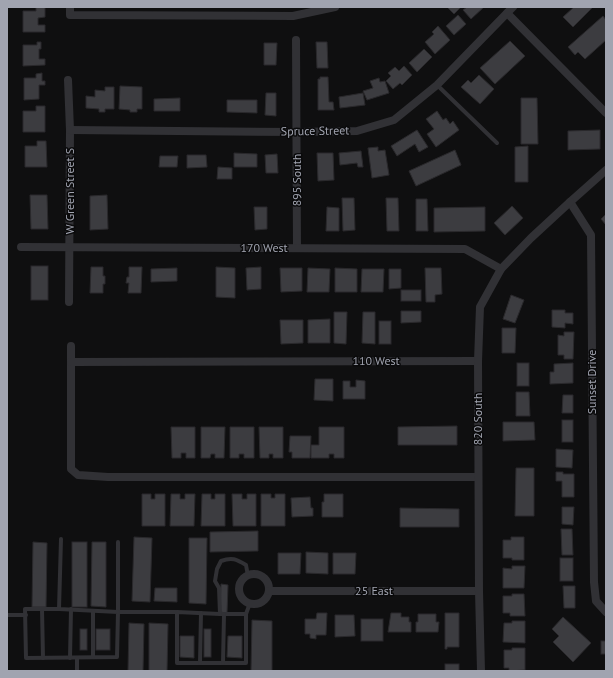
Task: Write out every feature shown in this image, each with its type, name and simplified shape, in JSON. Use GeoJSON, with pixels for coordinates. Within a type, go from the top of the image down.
{"type":"FeatureCollection","features":[{"type":"Feature","properties":{"kind":"street"},"geometry":{"type":"LineString","coordinates":[[70,11],[293,16],[336,7]]}},
{"type":"Feature","properties":{"kind":"street"},"geometry":{"type":"LineString","coordinates":[[510,10],[606,113]]}},
{"type":"Feature","properties":{"kind":"street","name":"Spruce Street"},"geometry":{"type":"LineString","coordinates":[[70,130],[296,132],[357,130],[394,120],[437,85],[510,10]]}},
{"type":"Feature","properties":{"kind":"street","name":"895 South"},"geometry":{"type":"LineString","coordinates":[[296,40],[297,248]]}},
{"type":"Feature","properties":{"kind":"street","name":"W Green Street S"},"geometry":{"type":"LineString","coordinates":[[68,80],[70,130],[69,302]]}},
{"type":"Feature","properties":{"kind":"street"},"geometry":{"type":"LineString","coordinates":[[570,202],[606,170]]}},
{"type":"Feature","properties":{"kind":"street","name":"820 South"},"geometry":{"type":"LineString","coordinates":[[481,671],[478,477],[478,361],[480,307],[501,270],[531,238],[570,202]]}},
{"type":"Feature","properties":{"kind":"street","name":"Sunset Drive"},"geometry":{"type":"LineString","coordinates":[[570,202],[591,235],[594,582],[596,601],[606,612]]}},
{"type":"Feature","properties":{"kind":"street","name":"170 West"},"geometry":{"type":"LineString","coordinates":[[21,247],[465,249],[501,270]]}},
{"type":"Feature","properties":{"kind":"street"},"geometry":{"type":"LineString","coordinates":[[71,346],[72,469],[78,474],[108,477],[478,477]]}},
{"type":"Feature","properties":{"kind":"street","name":"110 West"},"geometry":{"type":"LineString","coordinates":[[71,362],[478,361]]}},
{"type":"Feature","properties":{"kind":"street"},"geometry":{"type":"LineString","coordinates":[[256,574],[264,578],[267,582],[269,591],[264,600],[255,604],[250,603],[242,597],[239,588],[244,579],[248,576],[256,574]]}},
{"type":"Feature","properties":{"kind":"street","name":"25 East"},"geometry":{"type":"LineString","coordinates":[[269,591],[479,591]]}},
{"type":"Feature","properties":{"kind":"lane"},"geometry":{"type":"LineString","coordinates":[[437,85],[497,143]]}},
{"type":"Feature","properties":{"kind":"lane"},"geometry":{"type":"LineString","coordinates":[[59,609],[61,539]]}},
{"type":"Feature","properties":{"kind":"lane"},"geometry":{"type":"LineString","coordinates":[[118,542],[118,612],[117,657],[26,658],[25,609],[71,609],[118,612],[246,614]]}},
{"type":"Feature","properties":{"kind":"lane"},"geometry":{"type":"LineString","coordinates":[[223,663],[222,614],[219,588],[215,581],[217,569],[221,561],[229,558],[246,565],[248,576]]}},
{"type":"Feature","properties":{"kind":"lane"},"geometry":{"type":"LineString","coordinates":[[177,612],[177,662],[246,663],[246,614],[250,603]]}},
{"type":"Feature","properties":{"kind":"lane"},"geometry":{"type":"LineString","coordinates":[[42,609],[43,658]]}},
{"type":"Feature","properties":{"kind":"lane"},"geometry":{"type":"LineString","coordinates":[[70,658],[71,609]]}},
{"type":"Feature","properties":{"kind":"lane"},"geometry":{"type":"LineString","coordinates":[[93,610],[93,657]]}},
{"type":"Feature","properties":{"kind":"lane"},"geometry":{"type":"LineString","coordinates":[[200,663],[201,613]]}},
{"type":"Feature","properties":{"kind":"lane"},"geometry":{"type":"LineString","coordinates":[[7,615],[26,615]]}},
{"type":"Feature","properties":{"kind":"lane"},"geometry":{"type":"LineString","coordinates":[[77,658],[77,671]]}},
{"type":"Feature","properties":{"kind":"building"},"geometry":{"type":"Polygon","coordinates":[[[36,7],[45,7],[45,17],[38,18],[38,25],[45,25],[45,32],[23,32],[23,11],[36,11],[36,7]]]}},
{"type":"Feature","properties":{"kind":"building"},"geometry":{"type":"Polygon","coordinates":[[[447,7],[459,7],[460,8],[454,14],[447,7]]]}},
{"type":"Feature","properties":{"kind":"building"},"geometry":{"type":"Polygon","coordinates":[[[467,7],[484,7],[471,19],[463,10],[467,7]]]}},
{"type":"Feature","properties":{"kind":"building"},"geometry":{"type":"Polygon","coordinates":[[[574,7],[593,7],[573,27],[563,17],[574,7]]]}},
{"type":"Feature","properties":{"kind":"building"},"geometry":{"type":"Polygon","coordinates":[[[458,15],[466,24],[454,35],[446,26],[458,15]]]}},
{"type":"Feature","properties":{"kind":"building"},"geometry":{"type":"Polygon","coordinates":[[[603,16],[606,20],[606,40],[585,59],[578,52],[575,55],[568,47],[603,16]]]}},
{"type":"Feature","properties":{"kind":"building"},"geometry":{"type":"Polygon","coordinates":[[[438,26],[450,40],[435,54],[425,42],[434,34],[432,32],[438,26]]]}},
{"type":"Feature","properties":{"kind":"building"},"geometry":{"type":"Polygon","coordinates":[[[510,41],[525,56],[495,84],[480,68],[510,41]]]}},
{"type":"Feature","properties":{"kind":"building"},"geometry":{"type":"Polygon","coordinates":[[[37,42],[41,42],[39,59],[45,59],[45,65],[23,66],[23,45],[37,45],[37,42]]]}},
{"type":"Feature","properties":{"kind":"building"},"geometry":{"type":"Polygon","coordinates":[[[316,42],[327,42],[328,68],[317,68],[316,42]]]}},
{"type":"Feature","properties":{"kind":"building"},"geometry":{"type":"Polygon","coordinates":[[[264,43],[277,43],[276,65],[264,65],[264,43]]]}},
{"type":"Feature","properties":{"kind":"building"},"geometry":{"type":"Polygon","coordinates":[[[424,49],[432,57],[417,72],[409,63],[424,49]]]}},
{"type":"Feature","properties":{"kind":"building"},"geometry":{"type":"Polygon","coordinates":[[[404,66],[412,75],[402,85],[400,83],[393,89],[386,81],[391,76],[388,73],[395,67],[399,71],[404,66]]]}},
{"type":"Feature","properties":{"kind":"building"},"geometry":{"type":"Polygon","coordinates":[[[42,73],[42,81],[45,81],[45,85],[39,85],[39,99],[24,100],[24,78],[36,78],[36,74],[42,73]]]}},
{"type":"Feature","properties":{"kind":"building"},"geometry":{"type":"Polygon","coordinates":[[[479,75],[494,89],[480,104],[461,87],[468,80],[471,83],[479,75]]]}},
{"type":"Feature","properties":{"kind":"building"},"geometry":{"type":"Polygon","coordinates":[[[320,77],[328,77],[329,102],[333,102],[334,110],[318,110],[318,79],[320,79],[320,77]]]}},
{"type":"Feature","properties":{"kind":"building"},"geometry":{"type":"Polygon","coordinates":[[[379,78],[380,82],[385,81],[389,93],[367,100],[363,91],[373,88],[370,81],[379,78]]]}},
{"type":"Feature","properties":{"kind":"building"},"geometry":{"type":"Polygon","coordinates":[[[120,86],[142,87],[142,109],[137,109],[137,112],[130,112],[130,110],[119,109],[120,86]]]}},
{"type":"Feature","properties":{"kind":"building"},"geometry":{"type":"Polygon","coordinates":[[[105,87],[114,87],[114,109],[105,109],[105,112],[99,112],[99,109],[86,108],[86,96],[95,97],[95,90],[105,91],[105,87]]]}},
{"type":"Feature","properties":{"kind":"building"},"geometry":{"type":"Polygon","coordinates":[[[266,93],[276,93],[276,116],[265,115],[266,93]]]}},
{"type":"Feature","properties":{"kind":"building"},"geometry":{"type":"Polygon","coordinates":[[[363,93],[365,105],[340,108],[339,97],[363,93]]]}},
{"type":"Feature","properties":{"kind":"building"},"geometry":{"type":"Polygon","coordinates":[[[180,98],[180,111],[154,111],[154,99],[180,98]]]}},
{"type":"Feature","properties":{"kind":"building"},"geometry":{"type":"Polygon","coordinates":[[[521,98],[537,98],[538,144],[521,144],[521,98]]]}},
{"type":"Feature","properties":{"kind":"building"},"geometry":{"type":"Polygon","coordinates":[[[227,100],[257,100],[257,113],[227,112],[227,100]]]}},
{"type":"Feature","properties":{"kind":"building"},"geometry":{"type":"Polygon","coordinates":[[[36,106],[45,106],[45,132],[23,132],[23,111],[36,111],[36,106]]]}},
{"type":"Feature","properties":{"kind":"building"},"geometry":{"type":"Polygon","coordinates":[[[437,111],[443,120],[446,118],[450,124],[453,121],[459,130],[436,147],[427,134],[434,129],[426,119],[437,111]]]}},
{"type":"Feature","properties":{"kind":"building"},"geometry":{"type":"Polygon","coordinates":[[[417,130],[428,147],[419,152],[415,144],[397,156],[391,146],[417,130]]]}},
{"type":"Feature","properties":{"kind":"building"},"geometry":{"type":"Polygon","coordinates":[[[600,130],[600,149],[568,150],[568,131],[600,130]]]}},
{"type":"Feature","properties":{"kind":"building"},"geometry":{"type":"Polygon","coordinates":[[[37,141],[46,141],[47,167],[25,167],[25,146],[37,146],[37,141]]]}},
{"type":"Feature","properties":{"kind":"building"},"geometry":{"type":"Polygon","coordinates":[[[528,146],[528,182],[515,182],[515,147],[528,146]]]}},
{"type":"Feature","properties":{"kind":"building"},"geometry":{"type":"Polygon","coordinates":[[[378,147],[378,151],[385,150],[389,175],[372,178],[368,148],[378,147]]]}},
{"type":"Feature","properties":{"kind":"building"},"geometry":{"type":"Polygon","coordinates":[[[455,150],[461,165],[416,186],[409,171],[455,150]]]}},
{"type":"Feature","properties":{"kind":"building"},"geometry":{"type":"Polygon","coordinates":[[[361,151],[363,167],[358,167],[357,163],[340,165],[339,153],[361,151]]]}},
{"type":"Feature","properties":{"kind":"building"},"geometry":{"type":"Polygon","coordinates":[[[234,153],[257,154],[257,167],[234,167],[234,153]]]}},
{"type":"Feature","properties":{"kind":"building"},"geometry":{"type":"Polygon","coordinates":[[[317,153],[333,153],[334,180],[318,181],[317,153]]]}},
{"type":"Feature","properties":{"kind":"building"},"geometry":{"type":"Polygon","coordinates":[[[277,154],[278,173],[266,173],[265,155],[277,154]]]}},
{"type":"Feature","properties":{"kind":"building"},"geometry":{"type":"Polygon","coordinates":[[[187,155],[206,155],[207,167],[187,168],[187,155]]]}},
{"type":"Feature","properties":{"kind":"building"},"geometry":{"type":"Polygon","coordinates":[[[160,156],[178,156],[177,167],[159,167],[160,156]]]}},
{"type":"Feature","properties":{"kind":"building"},"geometry":{"type":"Polygon","coordinates":[[[218,167],[232,168],[232,179],[217,179],[218,167]]]}},
{"type":"Feature","properties":{"kind":"building"},"geometry":{"type":"Polygon","coordinates":[[[30,195],[47,195],[48,229],[31,229],[30,195]]]}},
{"type":"Feature","properties":{"kind":"building"},"geometry":{"type":"Polygon","coordinates":[[[107,195],[108,229],[90,230],[90,196],[107,195]]]}},
{"type":"Feature","properties":{"kind":"building"},"geometry":{"type":"Polygon","coordinates":[[[342,198],[354,198],[355,230],[343,231],[342,198]]]}},
{"type":"Feature","properties":{"kind":"building"},"geometry":{"type":"Polygon","coordinates":[[[386,198],[398,198],[399,231],[387,231],[386,198]]]}},
{"type":"Feature","properties":{"kind":"building"},"geometry":{"type":"Polygon","coordinates":[[[416,199],[427,199],[428,231],[416,231],[416,199]]]}},
{"type":"Feature","properties":{"kind":"building"},"geometry":{"type":"Polygon","coordinates":[[[512,206],[523,218],[505,235],[494,223],[512,206]]]}},
{"type":"Feature","properties":{"kind":"building"},"geometry":{"type":"Polygon","coordinates":[[[254,207],[267,207],[267,229],[255,230],[254,207]]]}},
{"type":"Feature","properties":{"kind":"building"},"geometry":{"type":"Polygon","coordinates":[[[327,207],[339,208],[339,231],[326,231],[327,207]]]}},
{"type":"Feature","properties":{"kind":"building"},"geometry":{"type":"Polygon","coordinates":[[[485,207],[485,231],[434,232],[434,208],[485,207]]]}},
{"type":"Feature","properties":{"kind":"building"},"geometry":{"type":"Polygon","coordinates":[[[606,214],[606,225],[601,219],[606,214]]]}},
{"type":"Feature","properties":{"kind":"building"},"geometry":{"type":"Polygon","coordinates":[[[31,266],[48,266],[48,300],[31,300],[31,266]]]}},
{"type":"Feature","properties":{"kind":"building"},"geometry":{"type":"Polygon","coordinates":[[[91,267],[103,267],[105,284],[103,284],[103,293],[90,293],[91,267]]]}},
{"type":"Feature","properties":{"kind":"building"},"geometry":{"type":"Polygon","coordinates":[[[129,267],[142,267],[141,293],[128,293],[129,283],[126,283],[127,277],[129,277],[129,267]]]}},
{"type":"Feature","properties":{"kind":"building"},"geometry":{"type":"Polygon","coordinates":[[[216,267],[235,268],[235,298],[216,297],[216,267]]]}},
{"type":"Feature","properties":{"kind":"building"},"geometry":{"type":"Polygon","coordinates":[[[261,267],[261,289],[247,290],[246,268],[261,267]]]}},
{"type":"Feature","properties":{"kind":"building"},"geometry":{"type":"Polygon","coordinates":[[[177,268],[177,281],[151,282],[151,269],[177,268]]]}},
{"type":"Feature","properties":{"kind":"building"},"geometry":{"type":"Polygon","coordinates":[[[280,268],[302,268],[302,291],[281,292],[280,268]]]}},
{"type":"Feature","properties":{"kind":"building"},"geometry":{"type":"Polygon","coordinates":[[[308,268],[330,269],[329,292],[307,292],[308,268]]]}},
{"type":"Feature","properties":{"kind":"building"},"geometry":{"type":"Polygon","coordinates":[[[335,268],[357,269],[357,292],[335,292],[335,268]]]}},
{"type":"Feature","properties":{"kind":"building"},"geometry":{"type":"Polygon","coordinates":[[[425,268],[441,268],[442,294],[435,295],[435,302],[426,302],[425,268]]]}},
{"type":"Feature","properties":{"kind":"building"},"geometry":{"type":"Polygon","coordinates":[[[362,269],[384,269],[383,292],[361,292],[362,269]]]}},
{"type":"Feature","properties":{"kind":"building"},"geometry":{"type":"Polygon","coordinates":[[[389,269],[401,269],[401,288],[389,289],[389,269]]]}},
{"type":"Feature","properties":{"kind":"building"},"geometry":{"type":"Polygon","coordinates":[[[401,290],[421,290],[421,301],[401,301],[401,290]]]}},
{"type":"Feature","properties":{"kind":"building"},"geometry":{"type":"Polygon","coordinates":[[[511,295],[524,300],[515,323],[503,319],[511,295]]]}},
{"type":"Feature","properties":{"kind":"building"},"geometry":{"type":"Polygon","coordinates":[[[552,310],[565,310],[565,313],[573,313],[573,324],[565,323],[565,328],[552,327],[552,310]]]}},
{"type":"Feature","properties":{"kind":"building"},"geometry":{"type":"Polygon","coordinates":[[[401,311],[421,311],[421,322],[401,323],[401,311]]]}},
{"type":"Feature","properties":{"kind":"building"},"geometry":{"type":"Polygon","coordinates":[[[334,312],[347,312],[346,344],[334,343],[334,312]]]}},
{"type":"Feature","properties":{"kind":"building"},"geometry":{"type":"Polygon","coordinates":[[[363,312],[375,312],[375,344],[362,343],[363,312]]]}},
{"type":"Feature","properties":{"kind":"building"},"geometry":{"type":"Polygon","coordinates":[[[330,319],[330,343],[308,343],[308,320],[330,319]]]}},
{"type":"Feature","properties":{"kind":"building"},"geometry":{"type":"Polygon","coordinates":[[[280,320],[303,320],[303,343],[281,344],[280,320]]]}},
{"type":"Feature","properties":{"kind":"building"},"geometry":{"type":"Polygon","coordinates":[[[379,321],[391,321],[391,344],[379,344],[379,321]]]}},
{"type":"Feature","properties":{"kind":"building"},"geometry":{"type":"Polygon","coordinates":[[[502,328],[516,328],[515,353],[502,353],[502,328]]]}},
{"type":"Feature","properties":{"kind":"building"},"geometry":{"type":"Polygon","coordinates":[[[564,332],[574,332],[573,359],[564,359],[564,355],[558,355],[558,335],[564,336],[564,332]]]}},
{"type":"Feature","properties":{"kind":"building"},"geometry":{"type":"Polygon","coordinates":[[[517,363],[529,363],[529,386],[517,386],[517,363]]]}},
{"type":"Feature","properties":{"kind":"building"},"geometry":{"type":"Polygon","coordinates":[[[573,363],[573,383],[550,384],[550,372],[554,372],[554,364],[573,363]]]}},
{"type":"Feature","properties":{"kind":"building"},"geometry":{"type":"Polygon","coordinates":[[[315,379],[333,379],[333,401],[314,400],[315,379]]]}},
{"type":"Feature","properties":{"kind":"building"},"geometry":{"type":"Polygon","coordinates":[[[356,380],[365,381],[365,399],[343,399],[343,381],[350,381],[350,387],[356,387],[356,380]]]}},
{"type":"Feature","properties":{"kind":"building"},"geometry":{"type":"Polygon","coordinates":[[[516,392],[529,392],[530,416],[516,416],[516,392]]]}},
{"type":"Feature","properties":{"kind":"building"},"geometry":{"type":"Polygon","coordinates":[[[563,395],[573,395],[573,413],[562,413],[563,395]]]}},
{"type":"Feature","properties":{"kind":"building"},"geometry":{"type":"Polygon","coordinates":[[[562,420],[573,420],[573,442],[562,442],[562,420]]]}},
{"type":"Feature","properties":{"kind":"building"},"geometry":{"type":"Polygon","coordinates":[[[503,422],[534,422],[535,440],[503,441],[503,422]]]}},
{"type":"Feature","properties":{"kind":"building"},"geometry":{"type":"Polygon","coordinates":[[[457,426],[457,445],[398,445],[398,427],[457,426]]]}},
{"type":"Feature","properties":{"kind":"building"},"geometry":{"type":"Polygon","coordinates":[[[171,427],[195,427],[195,458],[186,458],[186,453],[181,453],[181,458],[172,458],[171,427]]]}},
{"type":"Feature","properties":{"kind":"building"},"geometry":{"type":"Polygon","coordinates":[[[201,427],[225,427],[224,458],[215,458],[215,454],[211,454],[210,458],[201,458],[201,427]]]}},
{"type":"Feature","properties":{"kind":"building"},"geometry":{"type":"Polygon","coordinates":[[[230,427],[254,427],[254,458],[244,458],[244,454],[239,454],[239,458],[230,458],[230,427]]]}},
{"type":"Feature","properties":{"kind":"building"},"geometry":{"type":"Polygon","coordinates":[[[259,427],[283,427],[283,458],[273,458],[273,454],[269,454],[269,458],[260,458],[259,427]]]}},
{"type":"Feature","properties":{"kind":"building"},"geometry":{"type":"Polygon","coordinates":[[[319,427],[344,427],[344,458],[334,458],[334,454],[329,454],[329,458],[311,458],[311,445],[319,445],[319,427]]]}},
{"type":"Feature","properties":{"kind":"building"},"geometry":{"type":"Polygon","coordinates":[[[290,436],[311,436],[310,458],[292,458],[292,452],[289,452],[290,436]]]}},
{"type":"Feature","properties":{"kind":"building"},"geometry":{"type":"Polygon","coordinates":[[[556,449],[573,450],[572,468],[556,467],[556,449]]]}},
{"type":"Feature","properties":{"kind":"building"},"geometry":{"type":"Polygon","coordinates":[[[516,468],[534,468],[534,516],[515,516],[516,468]]]}},
{"type":"Feature","properties":{"kind":"building"},"geometry":{"type":"Polygon","coordinates":[[[556,472],[563,472],[563,474],[574,474],[574,497],[562,497],[562,481],[556,481],[556,472]]]}},
{"type":"Feature","properties":{"kind":"building"},"geometry":{"type":"Polygon","coordinates":[[[142,494],[151,494],[151,499],[155,499],[155,494],[165,494],[165,526],[142,526],[142,494]]]}},
{"type":"Feature","properties":{"kind":"building"},"geometry":{"type":"Polygon","coordinates":[[[171,494],[180,494],[180,499],[185,499],[185,494],[195,494],[194,526],[170,526],[171,494]]]}},
{"type":"Feature","properties":{"kind":"building"},"geometry":{"type":"Polygon","coordinates":[[[202,494],[211,494],[211,499],[215,499],[215,494],[225,494],[225,526],[201,526],[202,494]]]}},
{"type":"Feature","properties":{"kind":"building"},"geometry":{"type":"Polygon","coordinates":[[[232,494],[242,494],[242,499],[247,499],[247,494],[256,494],[256,526],[233,526],[232,494]]]}},
{"type":"Feature","properties":{"kind":"building"},"geometry":{"type":"Polygon","coordinates":[[[261,494],[271,494],[271,498],[275,498],[275,494],[285,494],[285,526],[261,526],[261,494]]]}},
{"type":"Feature","properties":{"kind":"building"},"geometry":{"type":"Polygon","coordinates":[[[324,494],[343,494],[343,517],[322,517],[322,502],[324,502],[324,494]]]}},
{"type":"Feature","properties":{"kind":"building"},"geometry":{"type":"Polygon","coordinates":[[[310,497],[311,508],[313,508],[313,516],[292,517],[291,498],[310,497]]]}},
{"type":"Feature","properties":{"kind":"building"},"geometry":{"type":"Polygon","coordinates":[[[562,507],[574,507],[573,525],[562,524],[562,507]]]}},
{"type":"Feature","properties":{"kind":"building"},"geometry":{"type":"Polygon","coordinates":[[[400,508],[459,509],[459,527],[400,527],[400,508]]]}},
{"type":"Feature","properties":{"kind":"building"},"geometry":{"type":"Polygon","coordinates":[[[561,529],[572,529],[573,555],[562,555],[561,529]]]}},
{"type":"Feature","properties":{"kind":"building"},"geometry":{"type":"Polygon","coordinates":[[[258,531],[258,551],[210,552],[210,532],[258,531]]]}},
{"type":"Feature","properties":{"kind":"building"},"geometry":{"type":"Polygon","coordinates":[[[134,537],[152,538],[150,602],[132,601],[134,537]]]}},
{"type":"Feature","properties":{"kind":"building"},"geometry":{"type":"Polygon","coordinates":[[[511,537],[524,537],[524,560],[503,558],[503,540],[511,540],[511,537]]]}},
{"type":"Feature","properties":{"kind":"building"},"geometry":{"type":"Polygon","coordinates":[[[189,538],[207,538],[206,604],[189,603],[189,538]]]}},
{"type":"Feature","properties":{"kind":"building"},"geometry":{"type":"Polygon","coordinates":[[[33,542],[47,543],[46,607],[32,607],[33,542]]]}},
{"type":"Feature","properties":{"kind":"building"},"geometry":{"type":"Polygon","coordinates":[[[72,542],[87,542],[87,607],[72,607],[72,542]]]}},
{"type":"Feature","properties":{"kind":"building"},"geometry":{"type":"Polygon","coordinates":[[[92,542],[106,542],[106,607],[91,606],[92,542]]]}},
{"type":"Feature","properties":{"kind":"building"},"geometry":{"type":"Polygon","coordinates":[[[306,552],[328,553],[328,574],[306,573],[306,552]]]}},
{"type":"Feature","properties":{"kind":"building"},"geometry":{"type":"Polygon","coordinates":[[[278,553],[301,553],[300,574],[278,574],[278,553]]]}},
{"type":"Feature","properties":{"kind":"building"},"geometry":{"type":"Polygon","coordinates":[[[333,553],[356,553],[355,574],[333,574],[333,553]]]}},
{"type":"Feature","properties":{"kind":"building"},"geometry":{"type":"Polygon","coordinates":[[[560,558],[573,558],[573,581],[560,581],[560,558]]]}},
{"type":"Feature","properties":{"kind":"building"},"geometry":{"type":"Polygon","coordinates":[[[512,566],[525,566],[524,588],[503,588],[503,568],[512,569],[512,566]]]}},
{"type":"Feature","properties":{"kind":"building"},"geometry":{"type":"Polygon","coordinates":[[[221,584],[228,585],[227,613],[220,612],[221,584]]]}},
{"type":"Feature","properties":{"kind":"building"},"geometry":{"type":"Polygon","coordinates":[[[563,586],[575,586],[575,608],[564,608],[563,586]]]}},
{"type":"Feature","properties":{"kind":"building"},"geometry":{"type":"Polygon","coordinates":[[[155,588],[177,588],[177,602],[154,601],[155,588]]]}},
{"type":"Feature","properties":{"kind":"building"},"geometry":{"type":"Polygon","coordinates":[[[512,594],[524,594],[525,616],[510,616],[510,613],[503,613],[503,596],[512,596],[512,594]]]}},
{"type":"Feature","properties":{"kind":"building"},"geometry":{"type":"Polygon","coordinates":[[[317,613],[327,613],[326,635],[316,635],[316,639],[310,638],[310,634],[305,634],[305,619],[316,619],[317,613]]]}},
{"type":"Feature","properties":{"kind":"building"},"geometry":{"type":"Polygon","coordinates":[[[391,613],[401,613],[401,617],[409,617],[409,622],[411,622],[411,632],[388,632],[391,613]]]}},
{"type":"Feature","properties":{"kind":"building"},"geometry":{"type":"Polygon","coordinates":[[[445,613],[459,613],[459,647],[447,647],[447,649],[445,649],[445,613]]]}},
{"type":"Feature","properties":{"kind":"building"},"geometry":{"type":"Polygon","coordinates":[[[418,614],[436,614],[436,622],[439,622],[438,632],[416,632],[418,614]]]}},
{"type":"Feature","properties":{"kind":"building"},"geometry":{"type":"Polygon","coordinates":[[[335,615],[354,615],[355,636],[335,637],[335,615]]]}},
{"type":"Feature","properties":{"kind":"building"},"geometry":{"type":"Polygon","coordinates":[[[563,617],[591,643],[573,662],[553,642],[559,636],[552,629],[563,617]]]}},
{"type":"Feature","properties":{"kind":"building"},"geometry":{"type":"Polygon","coordinates":[[[361,619],[383,619],[383,641],[361,641],[361,619]]]}},
{"type":"Feature","properties":{"kind":"building"},"geometry":{"type":"Polygon","coordinates":[[[252,620],[272,621],[272,671],[251,671],[252,620]]]}},
{"type":"Feature","properties":{"kind":"building"},"geometry":{"type":"Polygon","coordinates":[[[512,621],[525,621],[525,643],[503,642],[504,623],[512,623],[512,621]]]}},
{"type":"Feature","properties":{"kind":"building"},"geometry":{"type":"Polygon","coordinates":[[[129,623],[144,624],[143,671],[128,671],[129,623]]]}},
{"type":"Feature","properties":{"kind":"building"},"geometry":{"type":"Polygon","coordinates":[[[149,623],[168,624],[167,671],[149,671],[149,623]]]}},
{"type":"Feature","properties":{"kind":"building"},"geometry":{"type":"Polygon","coordinates":[[[80,629],[87,629],[87,650],[80,650],[80,629]]]}},
{"type":"Feature","properties":{"kind":"building"},"geometry":{"type":"Polygon","coordinates":[[[96,629],[110,629],[110,650],[96,650],[96,629]]]}},
{"type":"Feature","properties":{"kind":"building"},"geometry":{"type":"Polygon","coordinates":[[[204,629],[211,629],[211,657],[204,657],[204,629]]]}},
{"type":"Feature","properties":{"kind":"building"},"geometry":{"type":"Polygon","coordinates":[[[180,636],[194,636],[194,658],[180,657],[180,636]]]}},
{"type":"Feature","properties":{"kind":"building"},"geometry":{"type":"Polygon","coordinates":[[[228,636],[242,636],[242,658],[227,657],[228,636]]]}},
{"type":"Feature","properties":{"kind":"building"},"geometry":{"type":"Polygon","coordinates":[[[601,641],[606,641],[606,654],[601,654],[601,641]]]}},
{"type":"Feature","properties":{"kind":"building"},"geometry":{"type":"Polygon","coordinates":[[[512,648],[525,648],[525,670],[509,671],[509,668],[504,668],[504,650],[512,650],[512,648]]]}},
{"type":"Feature","properties":{"kind":"building"},"geometry":{"type":"Polygon","coordinates":[[[445,664],[459,664],[459,671],[445,671],[445,664]]]}}]}
